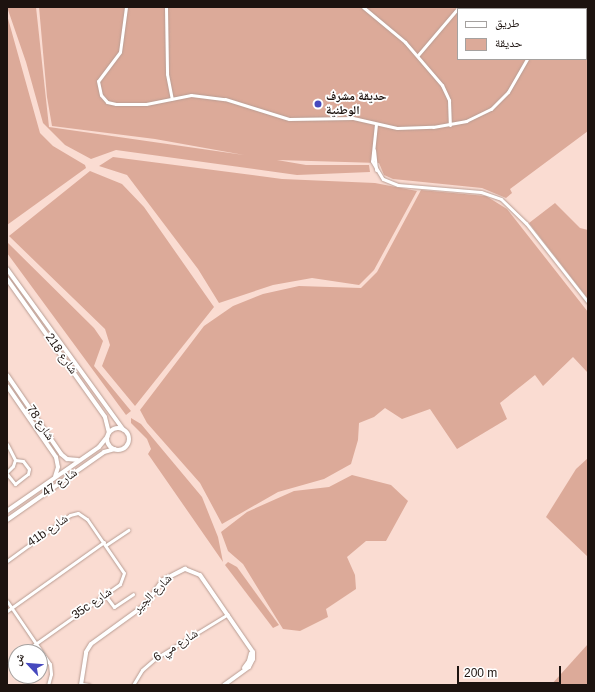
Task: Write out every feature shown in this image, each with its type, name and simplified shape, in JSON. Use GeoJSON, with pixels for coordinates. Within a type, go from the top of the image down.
{"type":"FeatureCollection","features":[{"type":"Feature","properties":{"kind":"street"},"geometry":{"type":"LineString","coordinates":[[126,7],[120,52],[100,77],[98,86],[100,95],[107,102],[116,104],[146,104],[188,95],[218,98],[289,119],[353,118],[376,124],[412,129],[450,125],[476,117],[496,105],[512,87],[526,60]]}},
{"type":"Feature","properties":{"kind":"street"},"geometry":{"type":"LineString","coordinates":[[166,7],[167,74],[172,99]]}},
{"type":"Feature","properties":{"kind":"street"},"geometry":{"type":"LineString","coordinates":[[363,7],[418,55],[447,94],[450,125]]}},
{"type":"Feature","properties":{"kind":"street"},"geometry":{"type":"LineString","coordinates":[[418,55],[457,8]]}},
{"type":"Feature","properties":{"kind":"street"},"geometry":{"type":"LineString","coordinates":[[376,124],[372,161],[376,170],[383,179],[393,184],[481,192],[501,199],[526,222],[588,302]]}},
{"type":"Feature","properties":{"kind":"street"},"geometry":{"type":"LineString","coordinates":[[7,269],[123,429],[128,433],[128,443],[124,448],[115,449],[109,445],[108,434],[114,428],[123,429]]}},
{"type":"Feature","properties":{"kind":"street","name":"شارع 218"},"geometry":{"type":"LineString","coordinates":[[7,279],[105,417],[108,434]]}},
{"type":"Feature","properties":{"kind":"street","name":"شارع 78"},"geometry":{"type":"LineString","coordinates":[[7,376],[61,454],[67,459],[79,460]]}},
{"type":"Feature","properties":{"kind":"street","name":"شارع 78"},"geometry":{"type":"LineString","coordinates":[[7,386],[56,457],[58,466],[55,477]]}},
{"type":"Feature","properties":{"kind":"street","name":"شارع 47"},"geometry":{"type":"LineString","coordinates":[[7,511],[100,447],[108,434]]}},
{"type":"Feature","properties":{"kind":"street"},"geometry":{"type":"LineString","coordinates":[[7,444],[15,460],[13,466],[7,473],[16,484],[28,474],[29,469],[23,461],[15,460]]}},
{"type":"Feature","properties":{"kind":"street","name":"شارع 47"},"geometry":{"type":"LineString","coordinates":[[7,520],[104,452],[115,449]]}},
{"type":"Feature","properties":{"kind":"street","name":"41b شارع"},"geometry":{"type":"LineString","coordinates":[[7,560],[75,514],[85,517],[105,544]]}},
{"type":"Feature","properties":{"kind":"street"},"geometry":{"type":"LineString","coordinates":[[7,611],[128,530]]}},
{"type":"Feature","properties":{"kind":"street","name":"35c شارع"},"geometry":{"type":"LineString","coordinates":[[37,643],[120,584],[125,576],[105,544]]}},
{"type":"Feature","properties":{"kind":"street","name":"شارع الجير"},"geometry":{"type":"LineString","coordinates":[[82,684],[85,656],[91,644],[143,607],[161,582],[177,571],[189,569],[197,572],[250,647]]}},
{"type":"Feature","properties":{"kind":"street"},"geometry":{"type":"LineString","coordinates":[[105,595],[114,607],[133,594]]}},
{"type":"Feature","properties":{"kind":"street"},"geometry":{"type":"LineString","coordinates":[[7,601],[48,659],[51,674],[48,685]]}},
{"type":"Feature","properties":{"kind":"street","name":"شارع مي 6"},"geometry":{"type":"LineString","coordinates":[[133,685],[152,661],[228,614]]}},
{"type":"Feature","properties":{"kind":"street"},"geometry":{"type":"LineString","coordinates":[[219,685],[246,665],[251,657],[250,647]]}},
{"type":"Feature","properties":{"kind":"street"},"geometry":{"type":"LineString","coordinates":[[224,685],[251,664],[254,654],[250,647]]}},
{"type":"Feature","properties":{"kind":"street"},"geometry":{"type":"LineString","coordinates":[[82,684],[89,685]]}},
{"type":"Feature","properties":{"kind":"green space","name":"حديقة مشرف الوطنية"},"geometry":{"type":"Polygon","coordinates":[[[7,7],[36,7],[49,127],[244,155],[155,139],[52,126],[47,97],[39,7],[588,7],[588,131],[510,189],[512,193],[506,198],[482,188],[393,179],[384,175],[379,163],[277,160],[306,165],[369,165],[370,172],[297,175],[116,150],[91,159],[65,145],[43,123],[26,62],[7,7]]]}},
{"type":"Feature","properties":{"kind":"green space"},"geometry":{"type":"Polygon","coordinates":[[[7,15],[40,133],[53,146],[85,165],[86,168],[7,225],[7,15]]]}},
{"type":"Feature","properties":{"kind":"green space"},"geometry":{"type":"Polygon","coordinates":[[[113,157],[282,179],[375,183],[417,191],[374,270],[359,285],[312,278],[273,285],[219,303],[198,269],[127,175],[99,166],[113,157]]]}},
{"type":"Feature","properties":{"kind":"green space"},"geometry":{"type":"Polygon","coordinates":[[[90,171],[122,184],[144,207],[214,307],[135,406],[102,366],[110,345],[105,329],[9,236],[90,171]]]}},
{"type":"Feature","properties":{"kind":"green space"},"geometry":{"type":"Polygon","coordinates":[[[421,190],[486,196],[507,209],[588,312],[588,373],[573,357],[543,386],[535,375],[500,403],[507,419],[457,449],[430,409],[402,419],[385,408],[374,417],[359,423],[358,440],[351,464],[324,479],[278,492],[222,524],[200,483],[147,423],[140,410],[204,326],[233,306],[263,294],[299,286],[361,288],[377,272],[421,190]]]}},
{"type":"Feature","properties":{"kind":"green space"},"geometry":{"type":"Polygon","coordinates":[[[555,203],[580,228],[588,230],[588,299],[529,223],[555,203]]]}},
{"type":"Feature","properties":{"kind":"green space"},"geometry":{"type":"Polygon","coordinates":[[[7,242],[94,328],[103,341],[94,366],[131,411],[126,415],[7,253],[7,242]]]}},
{"type":"Feature","properties":{"kind":"green space"},"geometry":{"type":"Polygon","coordinates":[[[131,418],[141,424],[202,497],[218,537],[223,562],[148,454],[151,449],[147,439],[131,423],[131,418]]]}},
{"type":"Feature","properties":{"kind":"green space"},"geometry":{"type":"Polygon","coordinates":[[[588,458],[588,557],[546,517],[576,469],[588,458]]]}},
{"type":"Feature","properties":{"kind":"green space"},"geometry":{"type":"Polygon","coordinates":[[[352,475],[391,485],[408,501],[386,541],[366,541],[347,557],[355,575],[356,589],[326,609],[328,617],[300,631],[283,629],[243,564],[228,551],[221,532],[247,512],[294,491],[329,487],[352,475]]]}},
{"type":"Feature","properties":{"kind":"green space"},"geometry":{"type":"Polygon","coordinates":[[[228,562],[237,567],[279,625],[273,628],[225,565],[228,562]]]}},
{"type":"Feature","properties":{"kind":"green space"},"geometry":{"type":"Polygon","coordinates":[[[588,644],[588,685],[551,685],[588,644]]]}},
{"type":"Feature","properties":{"kind":"place","name":"حديقة مشرف الوطنية"},"geometry":{"type":"Point","coordinates":[318,104]}}]}
